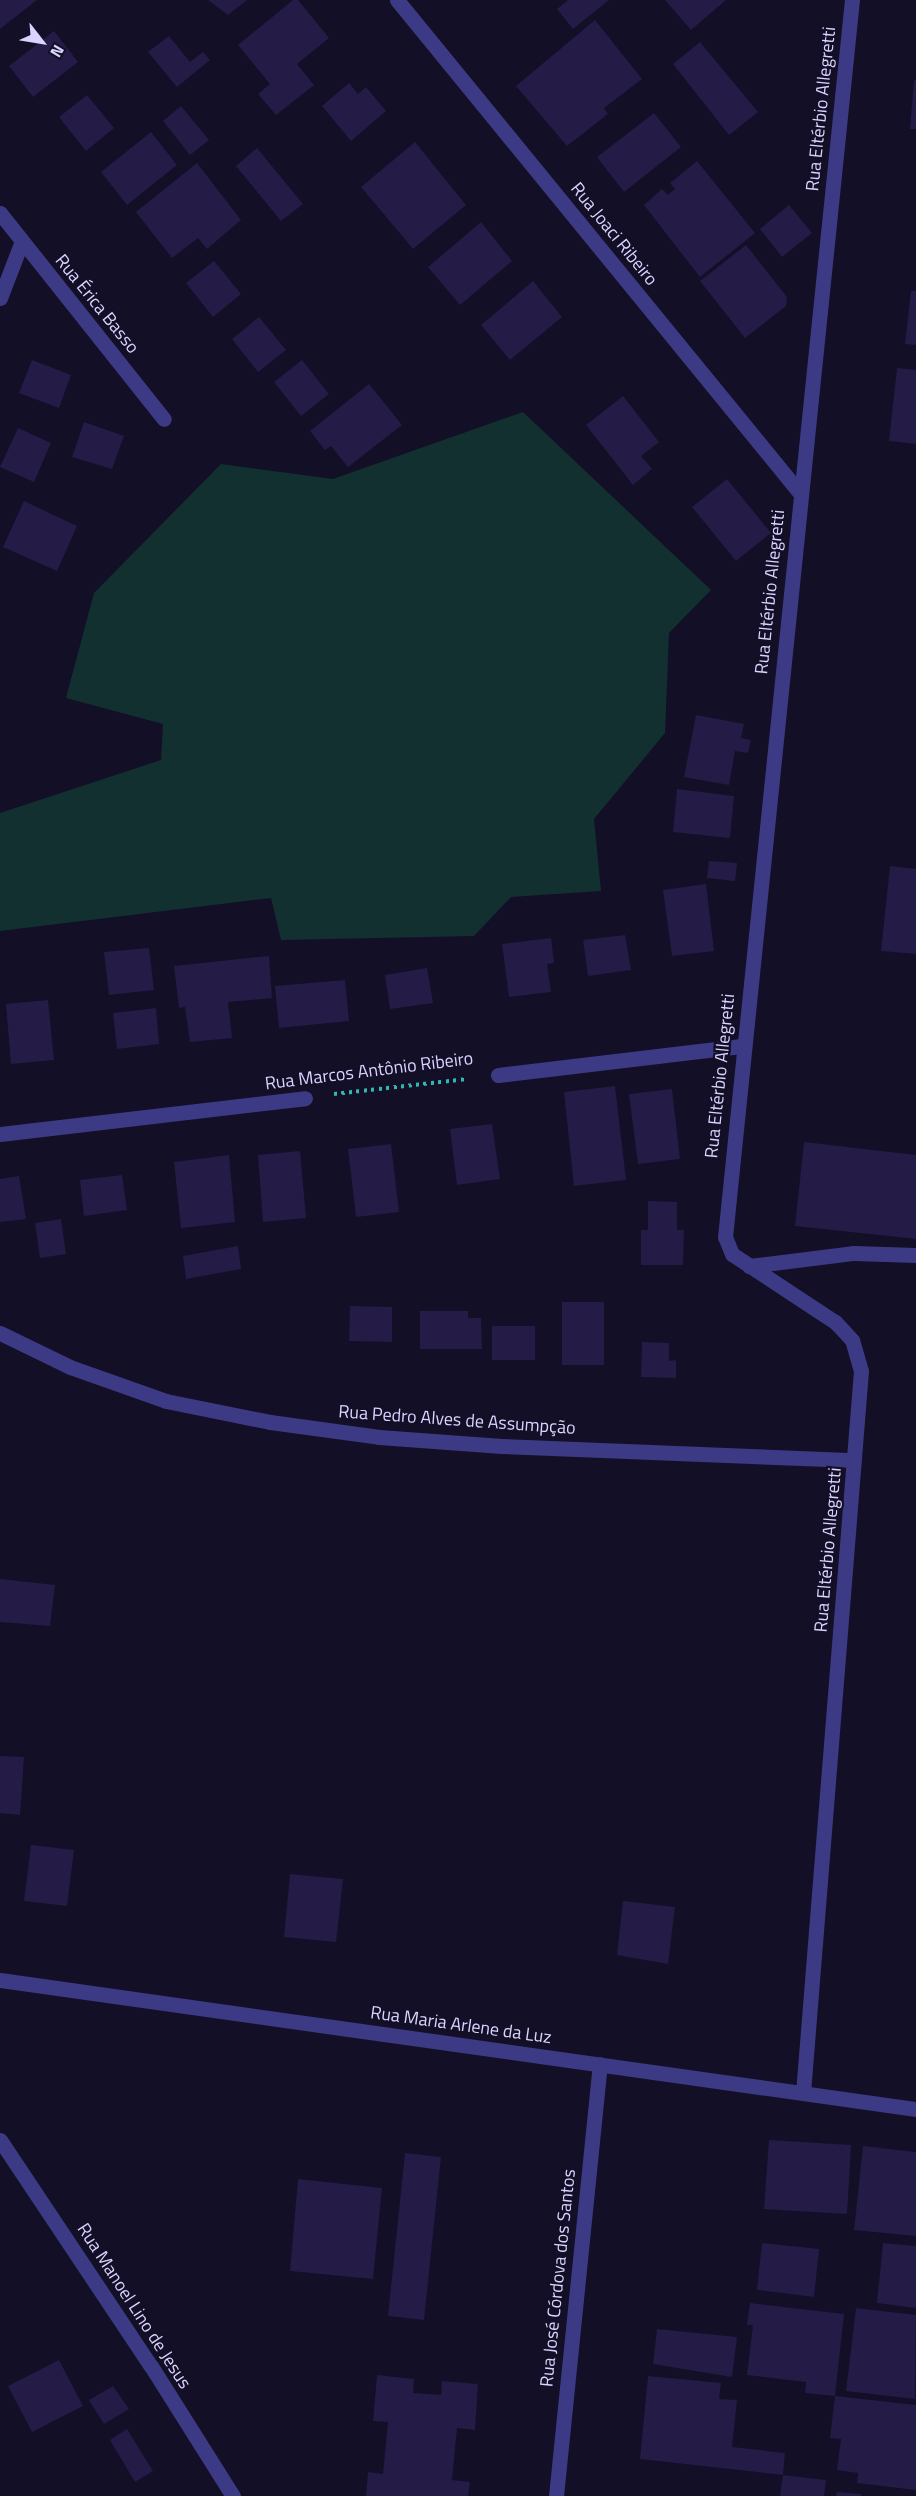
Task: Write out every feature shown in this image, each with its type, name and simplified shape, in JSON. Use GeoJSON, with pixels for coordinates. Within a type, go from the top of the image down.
{"type":"FeatureCollection","features":[{"type":"Feature","properties":{"kind":"street","name":"Rua Joaci Ribeiro"},"geometry":{"type":"LineString","coordinates":[[398,0],[800,493]]}},
{"type":"Feature","properties":{"kind":"street","name":"Rua Eltérbio Allegretti"},"geometry":{"type":"LineString","coordinates":[[803,2093],[861,1371],[852,1340],[835,1322],[732,1254],[725,1237],[852,0]]}},
{"type":"Feature","properties":{"kind":"street","name":"Rua Érica Basso"},"geometry":{"type":"LineString","coordinates":[[0,213],[164,419]]}},
{"type":"Feature","properties":{"kind":"street"},"geometry":{"type":"LineString","coordinates":[[0,298],[22,241]]}},
{"type":"Feature","properties":{"kind":"street","name":"Rua Marcos Antônio Ribeiro"},"geometry":{"type":"LineString","coordinates":[[498,1075],[743,1046]]}},
{"type":"Feature","properties":{"kind":"street","name":"Rua Marcos Antônio Ribeiro"},"geometry":{"type":"LineString","coordinates":[[0,1134],[305,1098]]}},
{"type":"Feature","properties":{"kind":"street"},"geometry":{"type":"LineString","coordinates":[[749,1266],[854,1253],[916,1255]]}},
{"type":"Feature","properties":{"kind":"street","name":"Rua Pedro Alves de Assumpção"},"geometry":{"type":"LineString","coordinates":[[0,1333],[70,1367],[166,1401],[270,1422],[379,1437],[502,1446],[855,1460]]}},
{"type":"Feature","properties":{"kind":"street","name":"Rua Maria Arlene da Luz"},"geometry":{"type":"LineString","coordinates":[[0,1980],[916,2109]]}},
{"type":"Feature","properties":{"kind":"street","name":"Rua José Córdova dos Santos"},"geometry":{"type":"LineString","coordinates":[[556,2496],[600,2064]]}},
{"type":"Feature","properties":{"kind":"street","name":"Rua Manoel Lino de Jesus"},"geometry":{"type":"LineString","coordinates":[[0,2140],[151,2366],[233,2496]]}},
{"type":"Feature","properties":{"kind":"path","name":"Rua Marcos Antônio Ribeiro"},"geometry":{"type":"LineString","coordinates":[[305,1098],[498,1075]]}},
{"type":"Feature","properties":{"kind":"green space"},"geometry":{"type":"Polygon","coordinates":[[[523,412],[711,590],[669,633],[665,733],[594,819],[601,891],[511,897],[474,936],[281,940],[271,898],[0,931],[0,813],[161,760],[163,724],[66,698],[94,593],[221,464],[333,479],[523,412]]]}},
{"type":"Feature","properties":{"kind":"building"},"geometry":{"type":"Polygon","coordinates":[[[0,0],[37,0],[0,29],[0,0]]]}},
{"type":"Feature","properties":{"kind":"building"},"geometry":{"type":"Polygon","coordinates":[[[208,0],[247,0],[228,15],[208,0]]]}},
{"type":"Feature","properties":{"kind":"building"},"geometry":{"type":"Polygon","coordinates":[[[293,0],[298,0],[329,38],[297,64],[314,85],[276,115],[258,94],[270,84],[238,45],[293,0]]]}},
{"type":"Feature","properties":{"kind":"building"},"geometry":{"type":"Polygon","coordinates":[[[568,0],[609,0],[573,29],[557,9],[568,0]]]}},
{"type":"Feature","properties":{"kind":"building"},"geometry":{"type":"Polygon","coordinates":[[[665,0],[726,0],[691,30],[665,0]]]}},
{"type":"Feature","properties":{"kind":"building"},"geometry":{"type":"Polygon","coordinates":[[[595,20],[642,79],[604,108],[608,114],[567,146],[516,86],[595,20]]]}},
{"type":"Feature","properties":{"kind":"building"},"geometry":{"type":"Polygon","coordinates":[[[54,31],[78,62],[33,97],[9,66],[54,31]]]}},
{"type":"Feature","properties":{"kind":"building"},"geometry":{"type":"Polygon","coordinates":[[[169,36],[190,62],[203,52],[210,60],[177,87],[148,52],[169,36]]]}},
{"type":"Feature","properties":{"kind":"building"},"geometry":{"type":"Polygon","coordinates":[[[700,42],[758,112],[729,135],[673,64],[700,42]]]}},
{"type":"Feature","properties":{"kind":"building"},"geometry":{"type":"Polygon","coordinates":[[[914,80],[916,80],[916,129],[910,129],[914,80]]]}},
{"type":"Feature","properties":{"kind":"building"},"geometry":{"type":"Polygon","coordinates":[[[349,83],[358,94],[366,87],[386,111],[351,141],[322,106],[349,83]]]}},
{"type":"Feature","properties":{"kind":"building"},"geometry":{"type":"Polygon","coordinates":[[[87,95],[114,128],[86,151],[59,117],[87,95]]]}},
{"type":"Feature","properties":{"kind":"building"},"geometry":{"type":"Polygon","coordinates":[[[181,106],[209,140],[190,155],[163,121],[181,106]]]}},
{"type":"Feature","properties":{"kind":"building"},"geometry":{"type":"Polygon","coordinates":[[[654,113],[681,147],[624,192],[597,157],[654,113]]]}},
{"type":"Feature","properties":{"kind":"building"},"geometry":{"type":"Polygon","coordinates":[[[151,132],[177,165],[127,205],[101,172],[151,132]]]}},
{"type":"Feature","properties":{"kind":"building"},"geometry":{"type":"Polygon","coordinates":[[[415,142],[466,205],[413,249],[361,187],[415,142]]]}},
{"type":"Feature","properties":{"kind":"building"},"geometry":{"type":"Polygon","coordinates":[[[257,148],[303,204],[281,221],[236,166],[257,148]]]}},
{"type":"Feature","properties":{"kind":"building"},"geometry":{"type":"Polygon","coordinates":[[[697,161],[755,233],[700,277],[644,205],[662,189],[668,195],[675,189],[670,183],[697,161]]]}},
{"type":"Feature","properties":{"kind":"building"},"geometry":{"type":"Polygon","coordinates":[[[197,163],[241,220],[207,249],[198,238],[172,258],[136,212],[197,163]]]}},
{"type":"Feature","properties":{"kind":"building"},"geometry":{"type":"Polygon","coordinates":[[[789,205],[812,233],[782,257],[760,229],[789,205]]]}},
{"type":"Feature","properties":{"kind":"building"},"geometry":{"type":"Polygon","coordinates":[[[481,222],[512,261],[460,305],[428,267],[481,222]]]}},
{"type":"Feature","properties":{"kind":"building"},"geometry":{"type":"Polygon","coordinates":[[[746,245],[787,297],[786,306],[745,338],[700,281],[746,245]]]}},
{"type":"Feature","properties":{"kind":"building"},"geometry":{"type":"Polygon","coordinates":[[[214,261],[241,294],[213,317],[186,283],[214,261]]]}},
{"type":"Feature","properties":{"kind":"building"},"geometry":{"type":"Polygon","coordinates":[[[533,281],[562,317],[510,360],[481,325],[533,281]]]}},
{"type":"Feature","properties":{"kind":"building"},"geometry":{"type":"Polygon","coordinates":[[[911,291],[916,291],[916,345],[905,344],[911,291]]]}},
{"type":"Feature","properties":{"kind":"building"},"geometry":{"type":"Polygon","coordinates":[[[259,317],[286,350],[258,372],[232,339],[259,317]]]}},
{"type":"Feature","properties":{"kind":"building"},"geometry":{"type":"Polygon","coordinates":[[[32,360],[71,375],[59,408],[19,393],[32,360]]]}},
{"type":"Feature","properties":{"kind":"building"},"geometry":{"type":"Polygon","coordinates":[[[302,360],[329,394],[301,416],[274,382],[302,360]]]}},
{"type":"Feature","properties":{"kind":"building"},"geometry":{"type":"Polygon","coordinates":[[[897,368],[916,370],[916,444],[889,441],[897,368]]]}},
{"type":"Feature","properties":{"kind":"building"},"geometry":{"type":"Polygon","coordinates":[[[369,384],[402,425],[348,467],[331,446],[325,450],[310,431],[369,384]]]}},
{"type":"Feature","properties":{"kind":"building"},"geometry":{"type":"Polygon","coordinates":[[[623,396],[659,442],[641,456],[652,469],[633,485],[586,425],[623,396]]]}},
{"type":"Feature","properties":{"kind":"building"},"geometry":{"type":"Polygon","coordinates":[[[84,422],[124,436],[112,469],[72,457],[84,422]]]}},
{"type":"Feature","properties":{"kind":"building"},"geometry":{"type":"Polygon","coordinates":[[[18,428],[51,443],[34,482],[0,467],[18,428]]]}},
{"type":"Feature","properties":{"kind":"building"},"geometry":{"type":"Polygon","coordinates":[[[727,479],[771,533],[736,561],[692,507],[727,479]]]}},
{"type":"Feature","properties":{"kind":"building"},"geometry":{"type":"Polygon","coordinates":[[[24,501],[77,526],[57,571],[3,547],[24,501]]]}},
{"type":"Feature","properties":{"kind":"building"},"geometry":{"type":"Polygon","coordinates":[[[696,715],[744,724],[741,738],[751,740],[748,753],[735,751],[729,785],[684,777],[696,715]]]}},
{"type":"Feature","properties":{"kind":"building"},"geometry":{"type":"Polygon","coordinates":[[[677,789],[734,796],[730,838],[673,832],[677,789]]]}},
{"type":"Feature","properties":{"kind":"building"},"geometry":{"type":"Polygon","coordinates":[[[709,861],[737,863],[735,881],[707,878],[709,861]]]}},
{"type":"Feature","properties":{"kind":"building"},"geometry":{"type":"Polygon","coordinates":[[[890,866],[916,869],[916,954],[881,951],[890,866]]]}},
{"type":"Feature","properties":{"kind":"building"},"geometry":{"type":"Polygon","coordinates":[[[706,884],[714,951],[672,956],[663,890],[706,884]]]}},
{"type":"Feature","properties":{"kind":"building"},"geometry":{"type":"Polygon","coordinates":[[[625,935],[631,970],[588,976],[583,940],[625,935]]]}},
{"type":"Feature","properties":{"kind":"building"},"geometry":{"type":"Polygon","coordinates":[[[551,938],[554,963],[547,964],[551,992],[509,997],[502,944],[551,938]]]}},
{"type":"Feature","properties":{"kind":"building"},"geometry":{"type":"Polygon","coordinates":[[[149,948],[154,990],[109,995],[104,952],[149,948]]]}},
{"type":"Feature","properties":{"kind":"building"},"geometry":{"type":"Polygon","coordinates":[[[269,956],[272,998],[228,1002],[232,1038],[190,1042],[185,1007],[179,1008],[174,966],[269,956]]]}},
{"type":"Feature","properties":{"kind":"building"},"geometry":{"type":"Polygon","coordinates":[[[427,968],[433,1003],[390,1009],[385,975],[427,968]]]}},
{"type":"Feature","properties":{"kind":"building"},"geometry":{"type":"Polygon","coordinates":[[[345,980],[349,1021],[279,1028],[275,986],[345,980]]]}},
{"type":"Feature","properties":{"kind":"building"},"geometry":{"type":"Polygon","coordinates":[[[48,1000],[54,1060],[11,1064],[6,1004],[48,1000]]]}},
{"type":"Feature","properties":{"kind":"building"},"geometry":{"type":"Polygon","coordinates":[[[156,1008],[159,1044],[117,1049],[113,1013],[156,1008]]]}},
{"type":"Feature","properties":{"kind":"building"},"geometry":{"type":"Polygon","coordinates":[[[615,1086],[626,1180],[574,1186],[564,1092],[615,1086]]]}},
{"type":"Feature","properties":{"kind":"building"},"geometry":{"type":"Polygon","coordinates":[[[672,1089],[680,1159],[638,1164],[629,1094],[672,1089]]]}},
{"type":"Feature","properties":{"kind":"building"},"geometry":{"type":"Polygon","coordinates":[[[492,1124],[500,1179],[457,1185],[450,1129],[492,1124]]]}},
{"type":"Feature","properties":{"kind":"building"},"geometry":{"type":"Polygon","coordinates":[[[804,1142],[916,1155],[916,1239],[795,1226],[804,1142]]]}},
{"type":"Feature","properties":{"kind":"building"},"geometry":{"type":"Polygon","coordinates":[[[391,1144],[399,1212],[356,1217],[348,1149],[391,1144]]]}},
{"type":"Feature","properties":{"kind":"building"},"geometry":{"type":"Polygon","coordinates":[[[300,1151],[306,1218],[263,1222],[258,1155],[300,1151]]]}},
{"type":"Feature","properties":{"kind":"building"},"geometry":{"type":"Polygon","coordinates":[[[229,1155],[235,1222],[181,1228],[174,1162],[229,1155]]]}},
{"type":"Feature","properties":{"kind":"building"},"geometry":{"type":"Polygon","coordinates":[[[122,1175],[127,1210],[84,1216],[80,1180],[122,1175]]]}},
{"type":"Feature","properties":{"kind":"building"},"geometry":{"type":"Polygon","coordinates":[[[19,1176],[26,1219],[0,1222],[0,1179],[19,1176]]]}},
{"type":"Feature","properties":{"kind":"building"},"geometry":{"type":"Polygon","coordinates":[[[648,1201],[677,1202],[677,1230],[684,1230],[683,1265],[641,1265],[641,1230],[648,1230],[648,1201]]]}},
{"type":"Feature","properties":{"kind":"building"},"geometry":{"type":"Polygon","coordinates":[[[61,1219],[66,1254],[40,1258],[35,1223],[61,1219]]]}},
{"type":"Feature","properties":{"kind":"building"},"geometry":{"type":"Polygon","coordinates":[[[238,1246],[241,1269],[186,1279],[183,1256],[238,1246]]]}},
{"type":"Feature","properties":{"kind":"building"},"geometry":{"type":"Polygon","coordinates":[[[562,1302],[604,1302],[604,1365],[562,1365],[562,1302]]]}},
{"type":"Feature","properties":{"kind":"building"},"geometry":{"type":"Polygon","coordinates":[[[350,1306],[392,1307],[392,1342],[349,1341],[350,1306]]]}},
{"type":"Feature","properties":{"kind":"building"},"geometry":{"type":"Polygon","coordinates":[[[420,1311],[468,1311],[468,1318],[481,1318],[482,1349],[420,1349],[420,1311]]]}},
{"type":"Feature","properties":{"kind":"building"},"geometry":{"type":"Polygon","coordinates":[[[492,1326],[535,1326],[535,1360],[492,1360],[492,1326]]]}},
{"type":"Feature","properties":{"kind":"building"},"geometry":{"type":"Polygon","coordinates":[[[642,1342],[669,1343],[669,1361],[676,1360],[676,1378],[641,1377],[642,1342]]]}},
{"type":"Feature","properties":{"kind":"building"},"geometry":{"type":"Polygon","coordinates":[[[0,1579],[55,1585],[50,1626],[0,1622],[0,1579]]]}},
{"type":"Feature","properties":{"kind":"building"},"geometry":{"type":"Polygon","coordinates":[[[0,1756],[24,1757],[20,1815],[0,1813],[0,1756]]]}},
{"type":"Feature","properties":{"kind":"building"},"geometry":{"type":"Polygon","coordinates":[[[31,1845],[74,1850],[67,1906],[24,1901],[31,1845]]]}},
{"type":"Feature","properties":{"kind":"building"},"geometry":{"type":"Polygon","coordinates":[[[290,1874],[343,1879],[336,1942],[284,1937],[290,1874]]]}},
{"type":"Feature","properties":{"kind":"building"},"geometry":{"type":"Polygon","coordinates":[[[623,1901],[675,1907],[668,1964],[617,1955],[623,1901]]]}},
{"type":"Feature","properties":{"kind":"building"},"geometry":{"type":"Polygon","coordinates":[[[769,2140],[851,2145],[847,2214],[764,2209],[769,2140]]]}},
{"type":"Feature","properties":{"kind":"building"},"geometry":{"type":"Polygon","coordinates":[[[863,2146],[916,2152],[916,2236],[854,2230],[863,2146]]]}},
{"type":"Feature","properties":{"kind":"building"},"geometry":{"type":"Polygon","coordinates":[[[405,2153],[441,2157],[424,2320],[388,2316],[405,2153]]]}},
{"type":"Feature","properties":{"kind":"building"},"geometry":{"type":"Polygon","coordinates":[[[298,2179],[382,2188],[373,2279],[290,2271],[298,2179]]]}},
{"type":"Feature","properties":{"kind":"building"},"geometry":{"type":"Polygon","coordinates":[[[762,2243],[819,2249],[814,2297],[757,2290],[762,2243]]]}},
{"type":"Feature","properties":{"kind":"building"},"geometry":{"type":"Polygon","coordinates":[[[883,2243],[916,2246],[916,2308],[877,2303],[883,2243]]]}},
{"type":"Feature","properties":{"kind":"building"},"geometry":{"type":"Polygon","coordinates":[[[750,2303],[844,2314],[835,2396],[805,2393],[806,2382],[747,2375],[753,2325],[747,2325],[750,2303]]]}},
{"type":"Feature","properties":{"kind":"building"},"geometry":{"type":"Polygon","coordinates":[[[856,2308],[916,2315],[915,2399],[846,2391],[856,2308]]]}},
{"type":"Feature","properties":{"kind":"building"},"geometry":{"type":"Polygon","coordinates":[[[657,2329],[737,2337],[732,2377],[653,2364],[657,2329]]]}},
{"type":"Feature","properties":{"kind":"building"},"geometry":{"type":"Polygon","coordinates":[[[59,2360],[83,2406],[32,2432],[8,2386],[59,2360]]]}},
{"type":"Feature","properties":{"kind":"building"},"geometry":{"type":"Polygon","coordinates":[[[377,2375],[414,2379],[413,2393],[441,2395],[442,2381],[478,2384],[475,2430],[457,2428],[452,2480],[470,2482],[468,2496],[366,2496],[368,2472],[383,2474],[388,2422],[373,2421],[377,2375]]]}},
{"type":"Feature","properties":{"kind":"building"},"geometry":{"type":"Polygon","coordinates":[[[648,2376],[721,2383],[719,2399],[737,2400],[732,2447],[785,2453],[783,2475],[640,2459],[648,2376]]]}},
{"type":"Feature","properties":{"kind":"building"},"geometry":{"type":"Polygon","coordinates":[[[113,2386],[129,2409],[104,2424],[89,2400],[113,2386]]]}},
{"type":"Feature","properties":{"kind":"building"},"geometry":{"type":"Polygon","coordinates":[[[835,2396],[916,2405],[916,2490],[857,2483],[858,2473],[837,2470],[841,2439],[830,2438],[835,2396]]]}},
{"type":"Feature","properties":{"kind":"building"},"geometry":{"type":"Polygon","coordinates":[[[127,2429],[153,2471],[135,2482],[110,2440],[127,2429]]]}},
{"type":"Feature","properties":{"kind":"building"},"geometry":{"type":"Polygon","coordinates":[[[783,2475],[826,2480],[824,2496],[780,2496],[783,2475]]]}},
{"type":"Feature","properties":{"kind":"building"},"geometry":{"type":"Polygon","coordinates":[[[837,2492],[861,2494],[861,2496],[836,2496],[837,2492]]]}}]}
